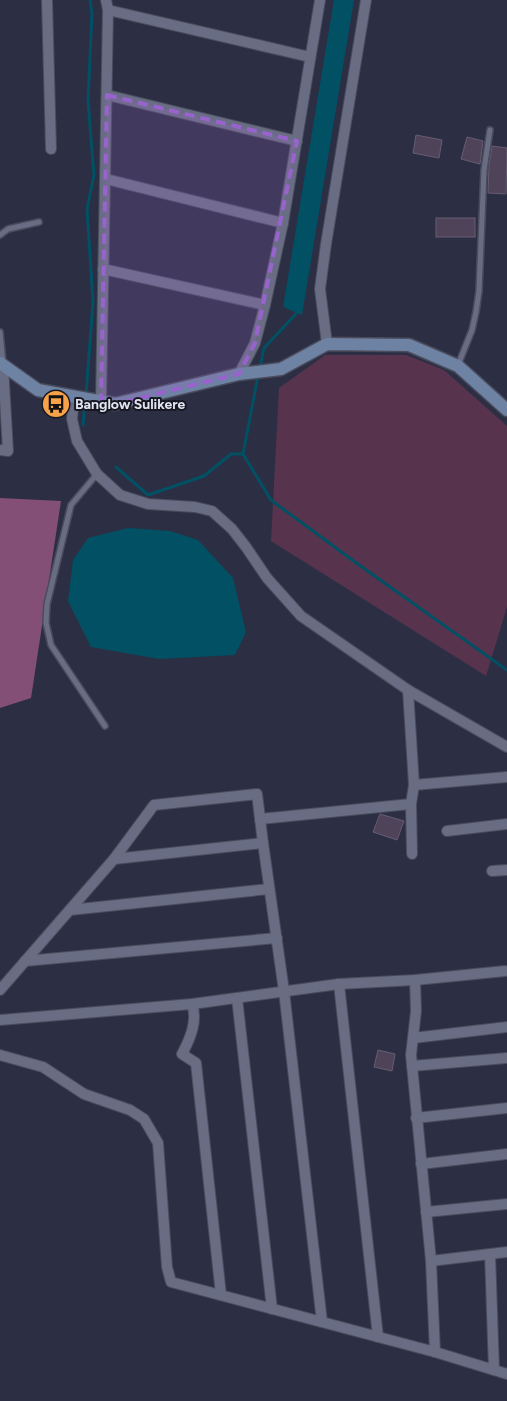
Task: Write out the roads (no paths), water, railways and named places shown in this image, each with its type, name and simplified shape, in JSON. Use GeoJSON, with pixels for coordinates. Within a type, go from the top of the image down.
{"type":"FeatureCollection","features":[{"type":"Feature","properties":{"kind":"main road"},"geometry":{"type":"LineString","coordinates":[[2,364],[38,390],[115,404],[239,374],[281,369],[327,344],[409,345],[458,366],[507,410]]}},
{"type":"Feature","properties":{"kind":"street"},"geometry":{"type":"LineString","coordinates":[[47,0],[51,149]]}},
{"type":"Feature","properties":{"kind":"street"},"geometry":{"type":"LineString","coordinates":[[239,374],[255,343],[283,223],[320,0]]}},
{"type":"Feature","properties":{"kind":"street"},"geometry":{"type":"LineString","coordinates":[[327,344],[320,288],[366,0]]}},
{"type":"Feature","properties":{"kind":"street"},"geometry":{"type":"LineString","coordinates":[[101,401],[106,179],[107,5],[310,57]]}},
{"type":"Feature","properties":{"kind":"street"},"geometry":{"type":"LineString","coordinates":[[107,95],[297,141]]}},
{"type":"Feature","properties":{"kind":"street"},"geometry":{"type":"LineString","coordinates":[[106,179],[283,223]]}},
{"type":"Feature","properties":{"kind":"street"},"geometry":{"type":"LineString","coordinates":[[103,269],[265,306]]}},
{"type":"Feature","properties":{"kind":"street"},"geometry":{"type":"LineString","coordinates":[[0,450],[8,450],[3,410],[2,364]]}},
{"type":"Feature","properties":{"kind":"street"},"geometry":{"type":"LineString","coordinates":[[74,397],[72,419],[77,441],[97,474],[120,495],[148,504],[195,507],[212,511],[242,541],[267,578],[301,616],[408,690],[507,747]]}},
{"type":"Feature","properties":{"kind":"street"},"geometry":{"type":"LineString","coordinates":[[408,690],[414,785],[411,804],[412,854]]}},
{"type":"Feature","properties":{"kind":"street"},"geometry":{"type":"LineString","coordinates":[[414,785],[507,777]]}},
{"type":"Feature","properties":{"kind":"street"},"geometry":{"type":"LineString","coordinates":[[0,990],[114,859],[154,805],[257,794],[284,991],[322,1322]]}},
{"type":"Feature","properties":{"kind":"street"},"geometry":{"type":"LineString","coordinates":[[260,819],[411,804]]}},
{"type":"Feature","properties":{"kind":"street"},"geometry":{"type":"LineString","coordinates":[[447,831],[507,824]]}},
{"type":"Feature","properties":{"kind":"street"},"geometry":{"type":"LineString","coordinates":[[114,859],[263,843]]}},
{"type":"Feature","properties":{"kind":"street"},"geometry":{"type":"LineString","coordinates":[[492,871],[507,870]]}},
{"type":"Feature","properties":{"kind":"street"},"geometry":{"type":"LineString","coordinates":[[70,910],[269,889]]}},
{"type":"Feature","properties":{"kind":"street"},"geometry":{"type":"LineString","coordinates":[[25,961],[277,938]]}},
{"type":"Feature","properties":{"kind":"street"},"geometry":{"type":"LineString","coordinates":[[0,1020],[192,1004],[339,984],[506,972]]}},
{"type":"Feature","properties":{"kind":"street"},"geometry":{"type":"LineString","coordinates":[[415,980],[416,1011],[411,1055],[431,1261],[435,1352]]}},
{"type":"Feature","properties":{"kind":"street"},"geometry":{"type":"LineString","coordinates":[[339,984],[378,1337]]}},
{"type":"Feature","properties":{"kind":"street"},"geometry":{"type":"LineString","coordinates":[[237,998],[272,1309]]}},
{"type":"Feature","properties":{"kind":"street"},"geometry":{"type":"LineString","coordinates":[[192,1004],[195,1011],[194,1025],[182,1054],[196,1063],[221,1295]]}},
{"type":"Feature","properties":{"kind":"street"},"geometry":{"type":"LineString","coordinates":[[413,1038],[507,1027]]}},
{"type":"Feature","properties":{"kind":"street"},"geometry":{"type":"LineString","coordinates":[[0,1055],[43,1067],[84,1094],[130,1110],[144,1119],[151,1128],[158,1143],[167,1267],[170,1282],[435,1352],[507,1374]]}},
{"type":"Feature","properties":{"kind":"street"},"geometry":{"type":"LineString","coordinates":[[412,1066],[507,1058]]}},
{"type":"Feature","properties":{"kind":"street"},"geometry":{"type":"LineString","coordinates":[[416,1118],[507,1108]]}},
{"type":"Feature","properties":{"kind":"street"},"geometry":{"type":"LineString","coordinates":[[421,1164],[507,1154]]}},
{"type":"Feature","properties":{"kind":"street"},"geometry":{"type":"LineString","coordinates":[[426,1212],[507,1204]]}},
{"type":"Feature","properties":{"kind":"street"},"geometry":{"type":"LineString","coordinates":[[431,1261],[507,1252]]}},
{"type":"Feature","properties":{"kind":"street"},"geometry":{"type":"LineString","coordinates":[[490,1254],[494,1370]]}},
{"type":"Feature","properties":{"kind":"lane"},"geometry":{"type":"LineString","coordinates":[[458,366],[472,330],[479,291],[484,170],[490,130]]}},
{"type":"Feature","properties":{"kind":"lane"},"geometry":{"type":"LineString","coordinates":[[0,235],[8,229],[39,222]]}},
{"type":"Feature","properties":{"kind":"lane"},"geometry":{"type":"LineString","coordinates":[[0,332],[2,364]]}},
{"type":"Feature","properties":{"kind":"lane"},"geometry":{"type":"LineString","coordinates":[[97,474],[71,505],[47,604],[46,623],[51,645],[105,726]]}},
{"type":"Feature","properties":{"kind":"water"},"geometry":{"type":"Polygon","coordinates":[[[334,0],[354,0],[302,315],[283,307],[334,0]]]}},
{"type":"Feature","properties":{"kind":"water"},"geometry":{"type":"Polygon","coordinates":[[[128,528],[170,531],[198,540],[233,578],[246,632],[235,655],[159,659],[91,647],[68,601],[73,560],[88,538],[128,528]]]}},
{"type":"Feature","properties":{"kind":"waterway"},"geometry":{"type":"LineString","coordinates":[[86,395],[93,302],[87,209],[94,175],[88,101],[92,13],[90,0]]}},
{"type":"Feature","properties":{"kind":"waterway"},"geometry":{"type":"LineString","coordinates":[[260,368],[264,348],[296,314],[297,310]]}},
{"type":"Feature","properties":{"kind":"waterway"},"geometry":{"type":"LineString","coordinates":[[258,376],[243,454],[271,500],[507,670]]}},
{"type":"Feature","properties":{"kind":"waterway"},"geometry":{"type":"LineString","coordinates":[[83,425],[85,401]]}},
{"type":"Feature","properties":{"kind":"waterway"},"geometry":{"type":"LineString","coordinates":[[116,467],[148,495],[204,476],[231,454],[243,454]]}},
{"type":"Feature","properties":{"kind":"place","name":"Banglow Sulikere"},"geometry":{"type":"Point","coordinates":[56,404]}}]}
